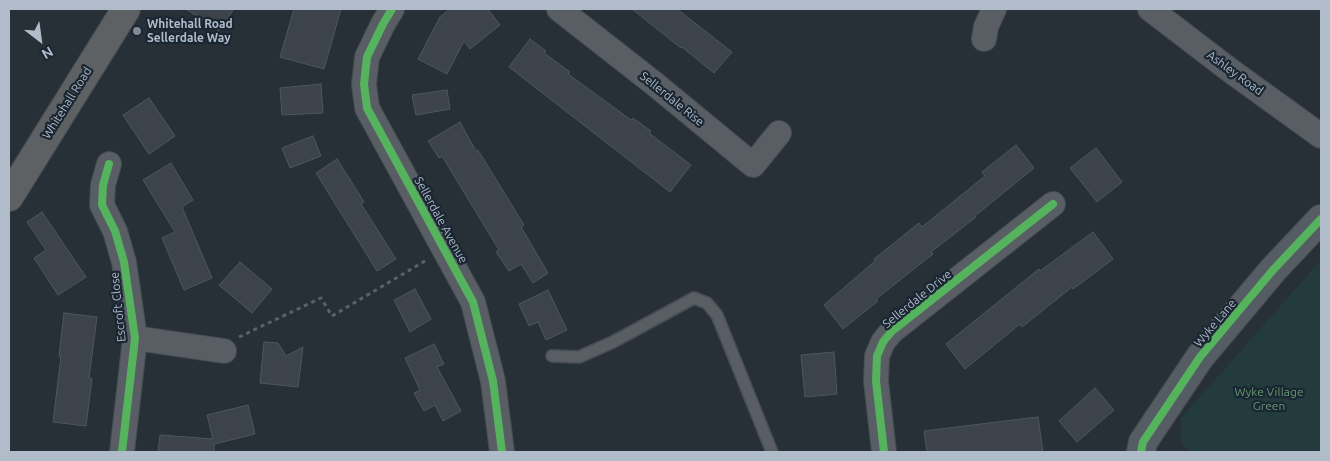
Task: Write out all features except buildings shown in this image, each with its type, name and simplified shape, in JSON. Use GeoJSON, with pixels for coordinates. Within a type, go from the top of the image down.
{"type":"FeatureCollection","features":[{"type":"Feature","properties":{"kind":"highway","name":"Whitehall Road"},"geometry":{"type":"LineString","coordinates":[[9,197],[126,9]]}},
{"type":"Feature","properties":{"kind":"street","name":"Sellerdale Avenue"},"geometry":{"type":"LineString","coordinates":[[392,9],[367,57],[364,84],[367,108],[473,302],[493,381],[502,452]]}},
{"type":"Feature","properties":{"kind":"street","name":"Sellerdale Rise"},"geometry":{"type":"LineString","coordinates":[[559,9],[656,85],[753,165],[779,134]]}},
{"type":"Feature","properties":{"kind":"street"},"geometry":{"type":"LineString","coordinates":[[984,39],[986,27],[994,9]]}},
{"type":"Feature","properties":{"kind":"street","name":"Ashley Road"},"geometry":{"type":"LineString","coordinates":[[1150,9],[1321,136]]}},
{"type":"Feature","properties":{"kind":"street","name":"Escroft Close"},"geometry":{"type":"LineString","coordinates":[[110,164],[103,185],[102,205],[115,231],[124,262],[135,338],[122,452]]}},
{"type":"Feature","properties":{"kind":"street","name":"Sellerdale Drive"},"geometry":{"type":"LineString","coordinates":[[884,452],[876,381],[877,356],[883,342],[892,331],[1053,204]]}},
{"type":"Feature","properties":{"kind":"street","name":"Wyke Lane"},"geometry":{"type":"LineString","coordinates":[[1141,452],[1143,442],[1200,357],[1273,270],[1321,219]]}},
{"type":"Feature","properties":{"kind":"street","name":"Escroft Close"},"geometry":{"type":"LineString","coordinates":[[135,338],[224,351]]}},
{"type":"Feature","properties":{"kind":"lane"},"geometry":{"type":"LineString","coordinates":[[552,356],[580,357],[613,342],[694,298],[707,303],[717,315],[772,452]]}},
{"type":"Feature","properties":{"kind":"path"},"geometry":{"type":"LineString","coordinates":[[224,351],[241,335],[322,298],[332,316],[445,249]]}},
{"type":"Feature","properties":{"kind":"green space","name":"Wyke Village Green"},"geometry":{"type":"Polygon","coordinates":[[[1321,260],[1321,451],[1193,452],[1181,444],[1181,418],[1321,260]]]}},
{"type":"Feature","properties":{"kind":"cycle path"},"geometry":{"type":"LineString","coordinates":[[392,9],[367,57],[364,84],[367,108],[473,302],[493,381],[502,452]]}},
{"type":"Feature","properties":{"kind":"cycle path"},"geometry":{"type":"LineString","coordinates":[[109,164],[103,185],[102,205],[115,231],[124,262],[135,338],[122,452]]}},
{"type":"Feature","properties":{"kind":"cycle path"},"geometry":{"type":"LineString","coordinates":[[884,452],[876,381],[877,356],[883,342],[892,331],[1053,204]]}},
{"type":"Feature","properties":{"kind":"cycle path"},"geometry":{"type":"LineString","coordinates":[[1141,452],[1143,442],[1200,357],[1273,270],[1321,219]]}},
{"type":"Feature","properties":{"kind":"place","name":"Whitehall Road Sellerdale Way"},"geometry":{"type":"Point","coordinates":[137,31]}}]}
